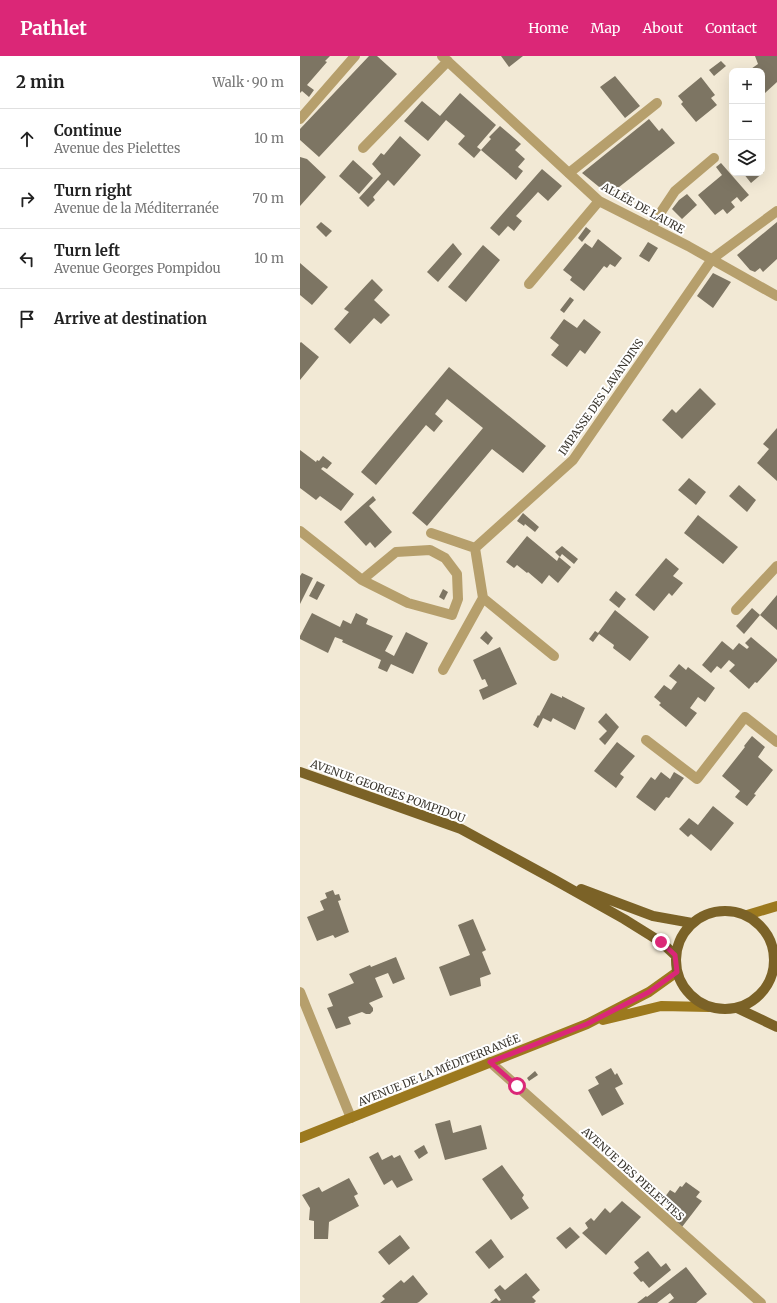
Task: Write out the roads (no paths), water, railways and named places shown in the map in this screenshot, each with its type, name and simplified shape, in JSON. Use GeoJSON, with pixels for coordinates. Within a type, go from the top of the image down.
{"type":"FeatureCollection","features":[{"type":"Feature","properties":{"kind":"main road","name":"AVENUE GEORGES POMPIDOU"},"geometry":{"type":"LineString","coordinates":[[300,772],[461,829],[553,879],[661,942],[675,955]]}},
{"type":"Feature","properties":{"kind":"main road","name":"AVENUE GEORGES POMPIDOU"},"geometry":{"type":"LineString","coordinates":[[553,879],[652,916],[692,923]]}},
{"type":"Feature","properties":{"kind":"main road"},"geometry":{"type":"LineString","coordinates":[[747,916],[777,906]]}},
{"type":"Feature","properties":{"kind":"main road"},"geometry":{"type":"LineString","coordinates":[[728,910],[747,916],[763,928],[771,941],[776,954],[775,974],[766,988],[753,1000],[737,1008],[723,1009],[709,1007],[694,999],[683,987],[677,972],[675,955],[680,938],[692,923],[709,913],[728,910]]}},
{"type":"Feature","properties":{"kind":"main road","name":"AVENUE DE LA MÉDITERRANÉE"},"geometry":{"type":"LineString","coordinates":[[300,1138],[587,1024],[649,992],[677,972]]}},
{"type":"Feature","properties":{"kind":"main road","name":"AVENUE DE LA MÉDITERRANÉE"},"geometry":{"type":"LineString","coordinates":[[587,1024],[660,1006],[709,1007]]}},
{"type":"Feature","properties":{"kind":"main road"},"geometry":{"type":"LineString","coordinates":[[737,1008],[777,1027]]}},
{"type":"Feature","properties":{"kind":"street"},"geometry":{"type":"LineString","coordinates":[[300,119],[355,56]]}},
{"type":"Feature","properties":{"kind":"street"},"geometry":{"type":"LineString","coordinates":[[363,148],[445,59]]}},
{"type":"Feature","properties":{"kind":"street","name":"ALLÉE DE LAURE"},"geometry":{"type":"LineString","coordinates":[[445,59],[599,201],[712,259],[777,296]]}},
{"type":"Feature","properties":{"kind":"street"},"geometry":{"type":"LineString","coordinates":[[569,173],[656,103]]}},
{"type":"Feature","properties":{"kind":"street"},"geometry":{"type":"LineString","coordinates":[[651,227],[675,191],[714,158]]}},
{"type":"Feature","properties":{"kind":"street"},"geometry":{"type":"LineString","coordinates":[[529,284],[599,201]]}},
{"type":"Feature","properties":{"kind":"street","name":"IMPASSE DES LAVANDINS"},"geometry":{"type":"LineString","coordinates":[[475,548],[573,460],[712,259],[777,211]]}},
{"type":"Feature","properties":{"kind":"street"},"geometry":{"type":"LineString","coordinates":[[300,531],[362,580],[408,603],[452,615],[458,598],[457,574],[445,558],[430,550],[396,552],[362,580]]}},
{"type":"Feature","properties":{"kind":"street"},"geometry":{"type":"LineString","coordinates":[[431,533],[475,548],[483,598],[443,670]]}},
{"type":"Feature","properties":{"kind":"street"},"geometry":{"type":"LineString","coordinates":[[736,610],[777,566]]}},
{"type":"Feature","properties":{"kind":"street"},"geometry":{"type":"LineString","coordinates":[[483,598],[554,656]]}},
{"type":"Feature","properties":{"kind":"street"},"geometry":{"type":"LineString","coordinates":[[646,740],[697,779],[745,718],[777,742]]}},
{"type":"Feature","properties":{"kind":"street"},"geometry":{"type":"LineString","coordinates":[[300,992],[351,1118]]}},
{"type":"Feature","properties":{"kind":"street","name":"AVENUE DES PIELETTES"},"geometry":{"type":"LineString","coordinates":[[490,1062],[761,1303]]}}]}
